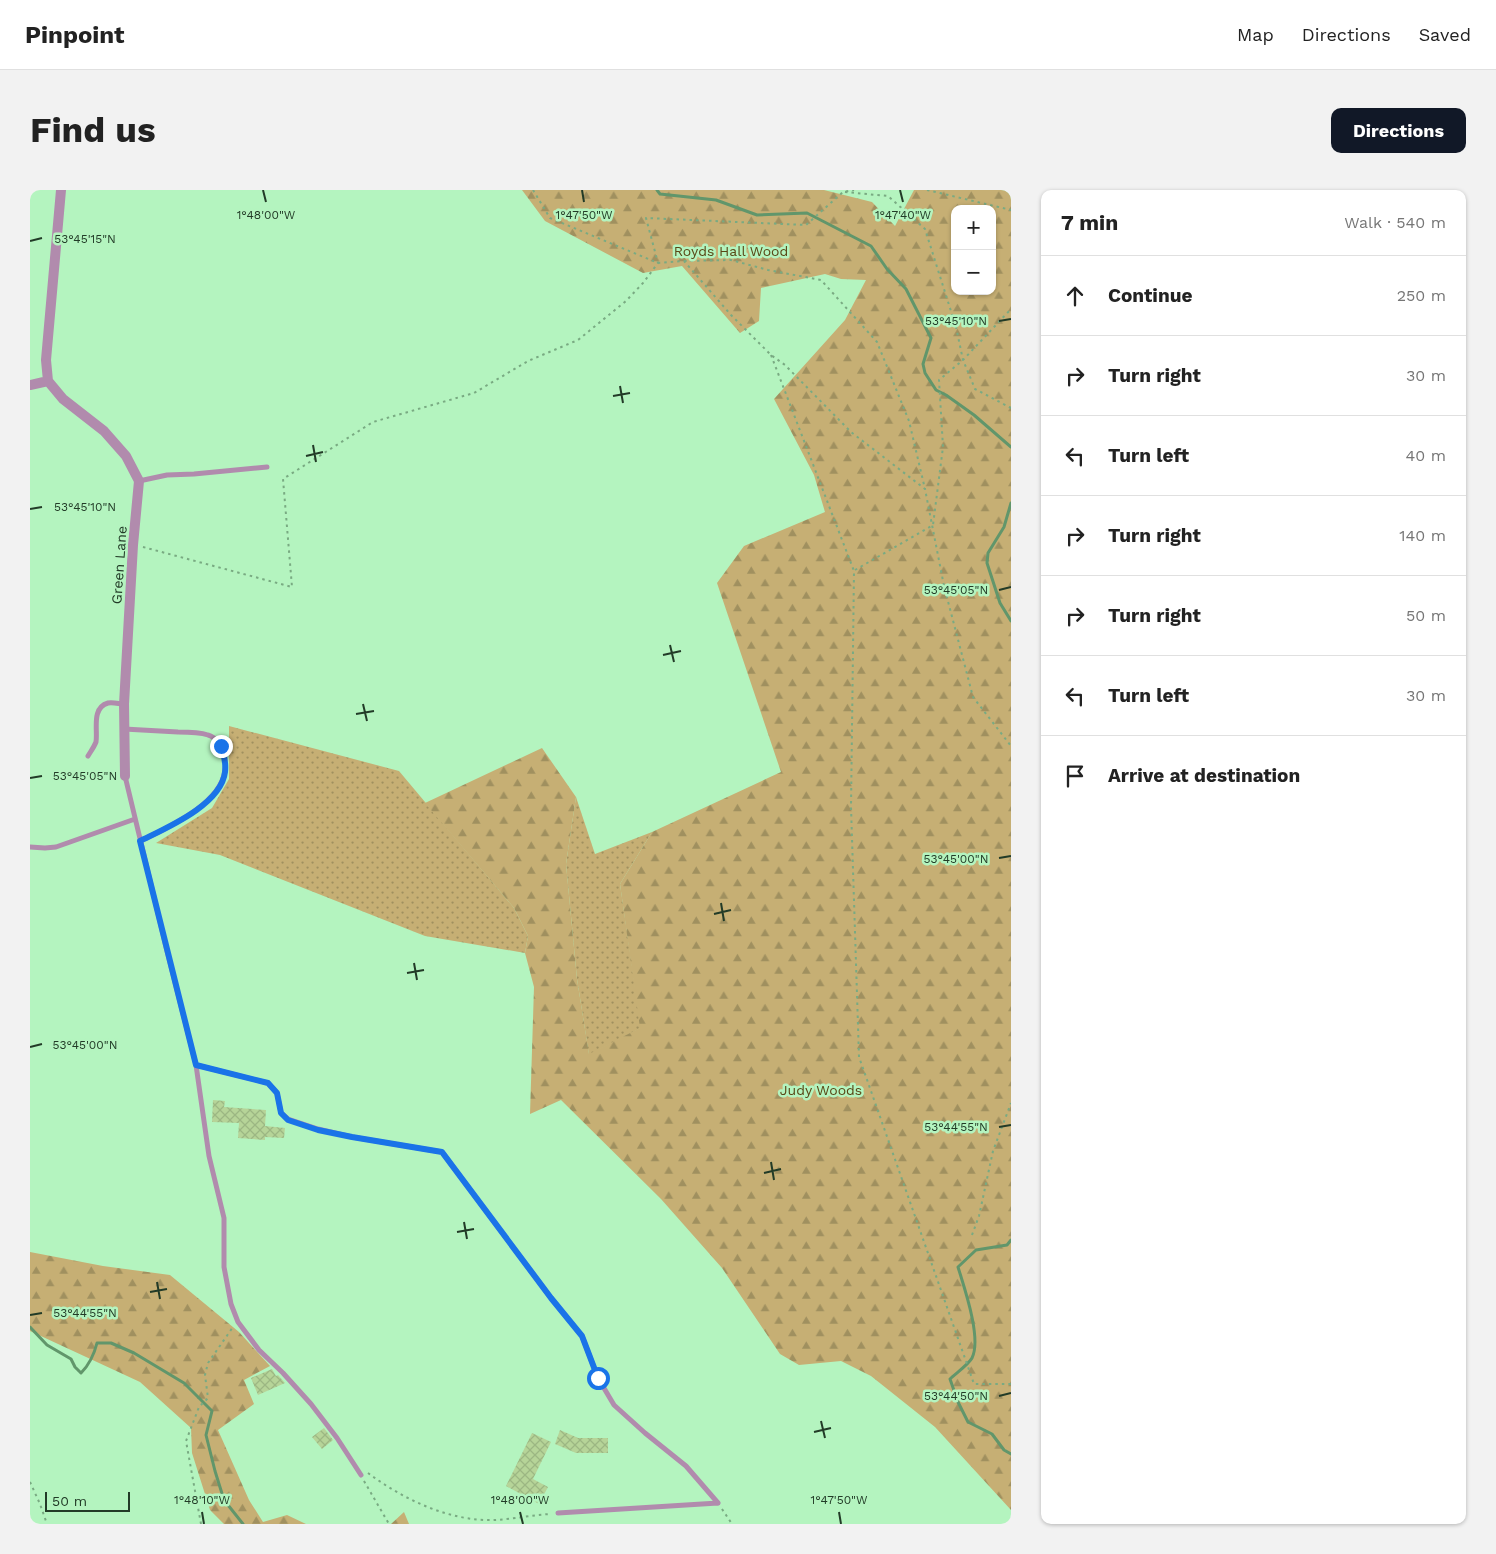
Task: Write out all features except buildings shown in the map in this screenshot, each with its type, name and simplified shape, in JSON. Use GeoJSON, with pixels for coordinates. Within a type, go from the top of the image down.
{"type":"FeatureCollection","features":[{"type":"Feature","properties":{"kind":"street"},"geometry":{"type":"LineString","coordinates":[[61,190],[46,360],[48,381],[63,399],[104,431],[126,456],[139,481]]}},
{"type":"Feature","properties":{"kind":"street"},"geometry":{"type":"LineString","coordinates":[[30,385],[48,381]]}},
{"type":"Feature","properties":{"kind":"street","name":"Green Lane"},"geometry":{"type":"LineString","coordinates":[[125,776],[124,704],[133,545],[139,481]]}},
{"type":"Feature","properties":{"kind":"lane"},"geometry":{"type":"LineString","coordinates":[[139,481],[167,475],[267,467]]}},
{"type":"Feature","properties":{"kind":"lane"},"geometry":{"type":"LineString","coordinates":[[88,756],[95,744],[97,732],[96,719],[100,709],[108,703],[124,704]]}},
{"type":"Feature","properties":{"kind":"lane"},"geometry":{"type":"LineString","coordinates":[[124,729],[211,735],[221,746],[225,757],[225,772],[222,783],[210,798],[178,823],[140,841]]}},
{"type":"Feature","properties":{"kind":"lane"},"geometry":{"type":"LineString","coordinates":[[125,776],[196,1065],[209,1156],[224,1218],[224,1268],[231,1304],[238,1322],[259,1350],[311,1404],[337,1438],[361,1475]]}},
{"type":"Feature","properties":{"kind":"lane"},"geometry":{"type":"LineString","coordinates":[[30,847],[56,847],[135,819]]}},
{"type":"Feature","properties":{"kind":"lane"},"geometry":{"type":"LineString","coordinates":[[196,1065],[268,1083],[277,1093],[281,1113],[288,1120],[318,1130],[442,1152],[551,1298],[582,1336],[598,1378],[614,1405],[686,1466],[718,1503]]}},
{"type":"Feature","properties":{"kind":"lane"},"geometry":{"type":"LineString","coordinates":[[558,1513],[718,1503]]}},
{"type":"Feature","properties":{"kind":"path"},"geometry":{"type":"LineString","coordinates":[[533,190],[550,218],[658,263],[731,260],[768,270],[821,280],[876,342],[909,421],[926,489],[944,586],[973,697],[1011,746]]}},
{"type":"Feature","properties":{"kind":"path"},"geometry":{"type":"LineString","coordinates":[[658,263],[646,218],[806,225],[843,192],[854,190]]}},
{"type":"Feature","properties":{"kind":"path"},"geometry":{"type":"LineString","coordinates":[[927,190],[1011,210]]}},
{"type":"Feature","properties":{"kind":"path"},"geometry":{"type":"LineString","coordinates":[[843,192],[888,196],[924,229],[956,328],[963,360],[975,389],[1011,408]]}},
{"type":"Feature","properties":{"kind":"path"},"geometry":{"type":"LineString","coordinates":[[684,261],[731,315],[771,355],[785,365],[851,432],[926,489]]}},
{"type":"Feature","properties":{"kind":"path"},"geometry":{"type":"LineString","coordinates":[[133,545],[292,587],[283,479],[372,422],[474,392],[528,361],[578,340],[626,302],[658,263]]}},
{"type":"Feature","properties":{"kind":"path"},"geometry":{"type":"LineString","coordinates":[[933,526],[943,447],[939,380],[963,360],[1011,309]]}},
{"type":"Feature","properties":{"kind":"path"},"geometry":{"type":"LineString","coordinates":[[771,355],[854,571],[851,807],[859,1057],[974,1384],[1011,1384]]}},
{"type":"Feature","properties":{"kind":"path"},"geometry":{"type":"LineString","coordinates":[[854,571],[933,526]]}},
{"type":"Feature","properties":{"kind":"path"},"geometry":{"type":"LineString","coordinates":[[972,1235],[979,1216],[993,1151],[1011,1103]]}},
{"type":"Feature","properties":{"kind":"path"},"geometry":{"type":"LineString","coordinates":[[201,1524],[186,1441],[199,1407],[208,1398],[205,1375],[208,1363],[238,1322]]}},
{"type":"Feature","properties":{"kind":"path"},"geometry":{"type":"LineString","coordinates":[[350,1460],[375,1478],[414,1501],[459,1518],[496,1520],[558,1513]]}},
{"type":"Feature","properties":{"kind":"path"},"geometry":{"type":"LineString","coordinates":[[361,1475],[389,1524]]}},
{"type":"Feature","properties":{"kind":"path"},"geometry":{"type":"LineString","coordinates":[[30,1482],[47,1524]]}},
{"type":"Feature","properties":{"kind":"path"},"geometry":{"type":"LineString","coordinates":[[718,1503],[732,1524]]}},
{"type":"Feature","properties":{"kind":"green space","name":"Judy Woods"},"geometry":{"type":"Polygon","coordinates":[[[522,190],[824,190],[872,202],[895,226],[914,190],[1011,190],[1011,1510],[935,1427],[871,1376],[841,1361],[799,1365],[780,1354],[722,1268],[661,1199],[561,1100],[530,1114],[534,987],[525,953],[528,936],[514,908],[425,803],[542,748],[576,797],[566,864],[577,979],[589,1054],[640,1028],[620,884],[652,832],[781,772],[717,583],[744,546],[825,512],[814,475],[774,399],[845,320],[866,280],[841,279],[825,274],[761,288],[759,321],[740,333],[682,266],[643,273],[545,221],[522,190]]]}},
{"type":"Feature","properties":{"kind":"green space"},"geometry":{"type":"Polygon","coordinates":[[[229,726],[399,771],[514,908],[528,936],[525,953],[425,936],[220,855],[156,843],[212,808],[229,779],[229,726]]]}},
{"type":"Feature","properties":{"kind":"green space"},"geometry":{"type":"Polygon","coordinates":[[[576,797],[595,854],[652,832],[620,884],[641,1028],[589,1055],[577,979],[566,864],[576,797]]]}},
{"type":"Feature","properties":{"kind":"green space"},"geometry":{"type":"Polygon","coordinates":[[[30,1252],[103,1266],[170,1275],[239,1332],[270,1366],[244,1380],[254,1404],[218,1430],[249,1500],[263,1522],[287,1515],[306,1524],[224,1524],[210,1510],[192,1453],[191,1428],[140,1382],[30,1331],[30,1252]]]}},
{"type":"Feature","properties":{"kind":"green space"},"geometry":{"type":"Polygon","coordinates":[[[404,1512],[409,1524],[391,1524],[404,1512]]]}},
{"type":"Feature","properties":{"kind":"waterway"},"geometry":{"type":"LineString","coordinates":[[657,190],[660,194],[716,200],[757,215],[807,213],[871,246],[887,269],[906,289],[931,338],[923,364],[925,373],[936,390],[974,415],[1011,447]]}},
{"type":"Feature","properties":{"kind":"waterway"},"geometry":{"type":"LineString","coordinates":[[1011,503],[1004,527],[988,553],[987,563],[1000,603],[1011,621]]}},
{"type":"Feature","properties":{"kind":"waterway"},"geometry":{"type":"LineString","coordinates":[[1011,1240],[1007,1245],[976,1250],[958,1267],[974,1326],[975,1349],[972,1358],[950,1379],[958,1402],[968,1422],[992,1434],[1004,1450],[1011,1454]]}},
{"type":"Feature","properties":{"kind":"waterway"},"geometry":{"type":"LineString","coordinates":[[30,1327],[47,1345],[71,1359],[81,1373],[91,1359],[97,1343],[111,1343],[134,1353],[184,1383],[212,1411],[206,1435],[215,1471],[224,1500],[243,1524]]}},
{"type":"Feature","properties":{"kind":"route"},"geometry":{"type":"LineString","coordinates":[[221,746],[225,757],[225,772],[222,783],[210,798],[178,823],[140,841],[196,1065],[268,1083],[277,1093],[281,1113],[288,1120],[318,1130],[442,1152],[551,1298],[582,1336],[598,1378]]}},
{"type":"Feature","properties":{"kind":"park label","name":"Royds Hall Wood"},"geometry":{"type":"Point","coordinates":[731,251]}}]}
